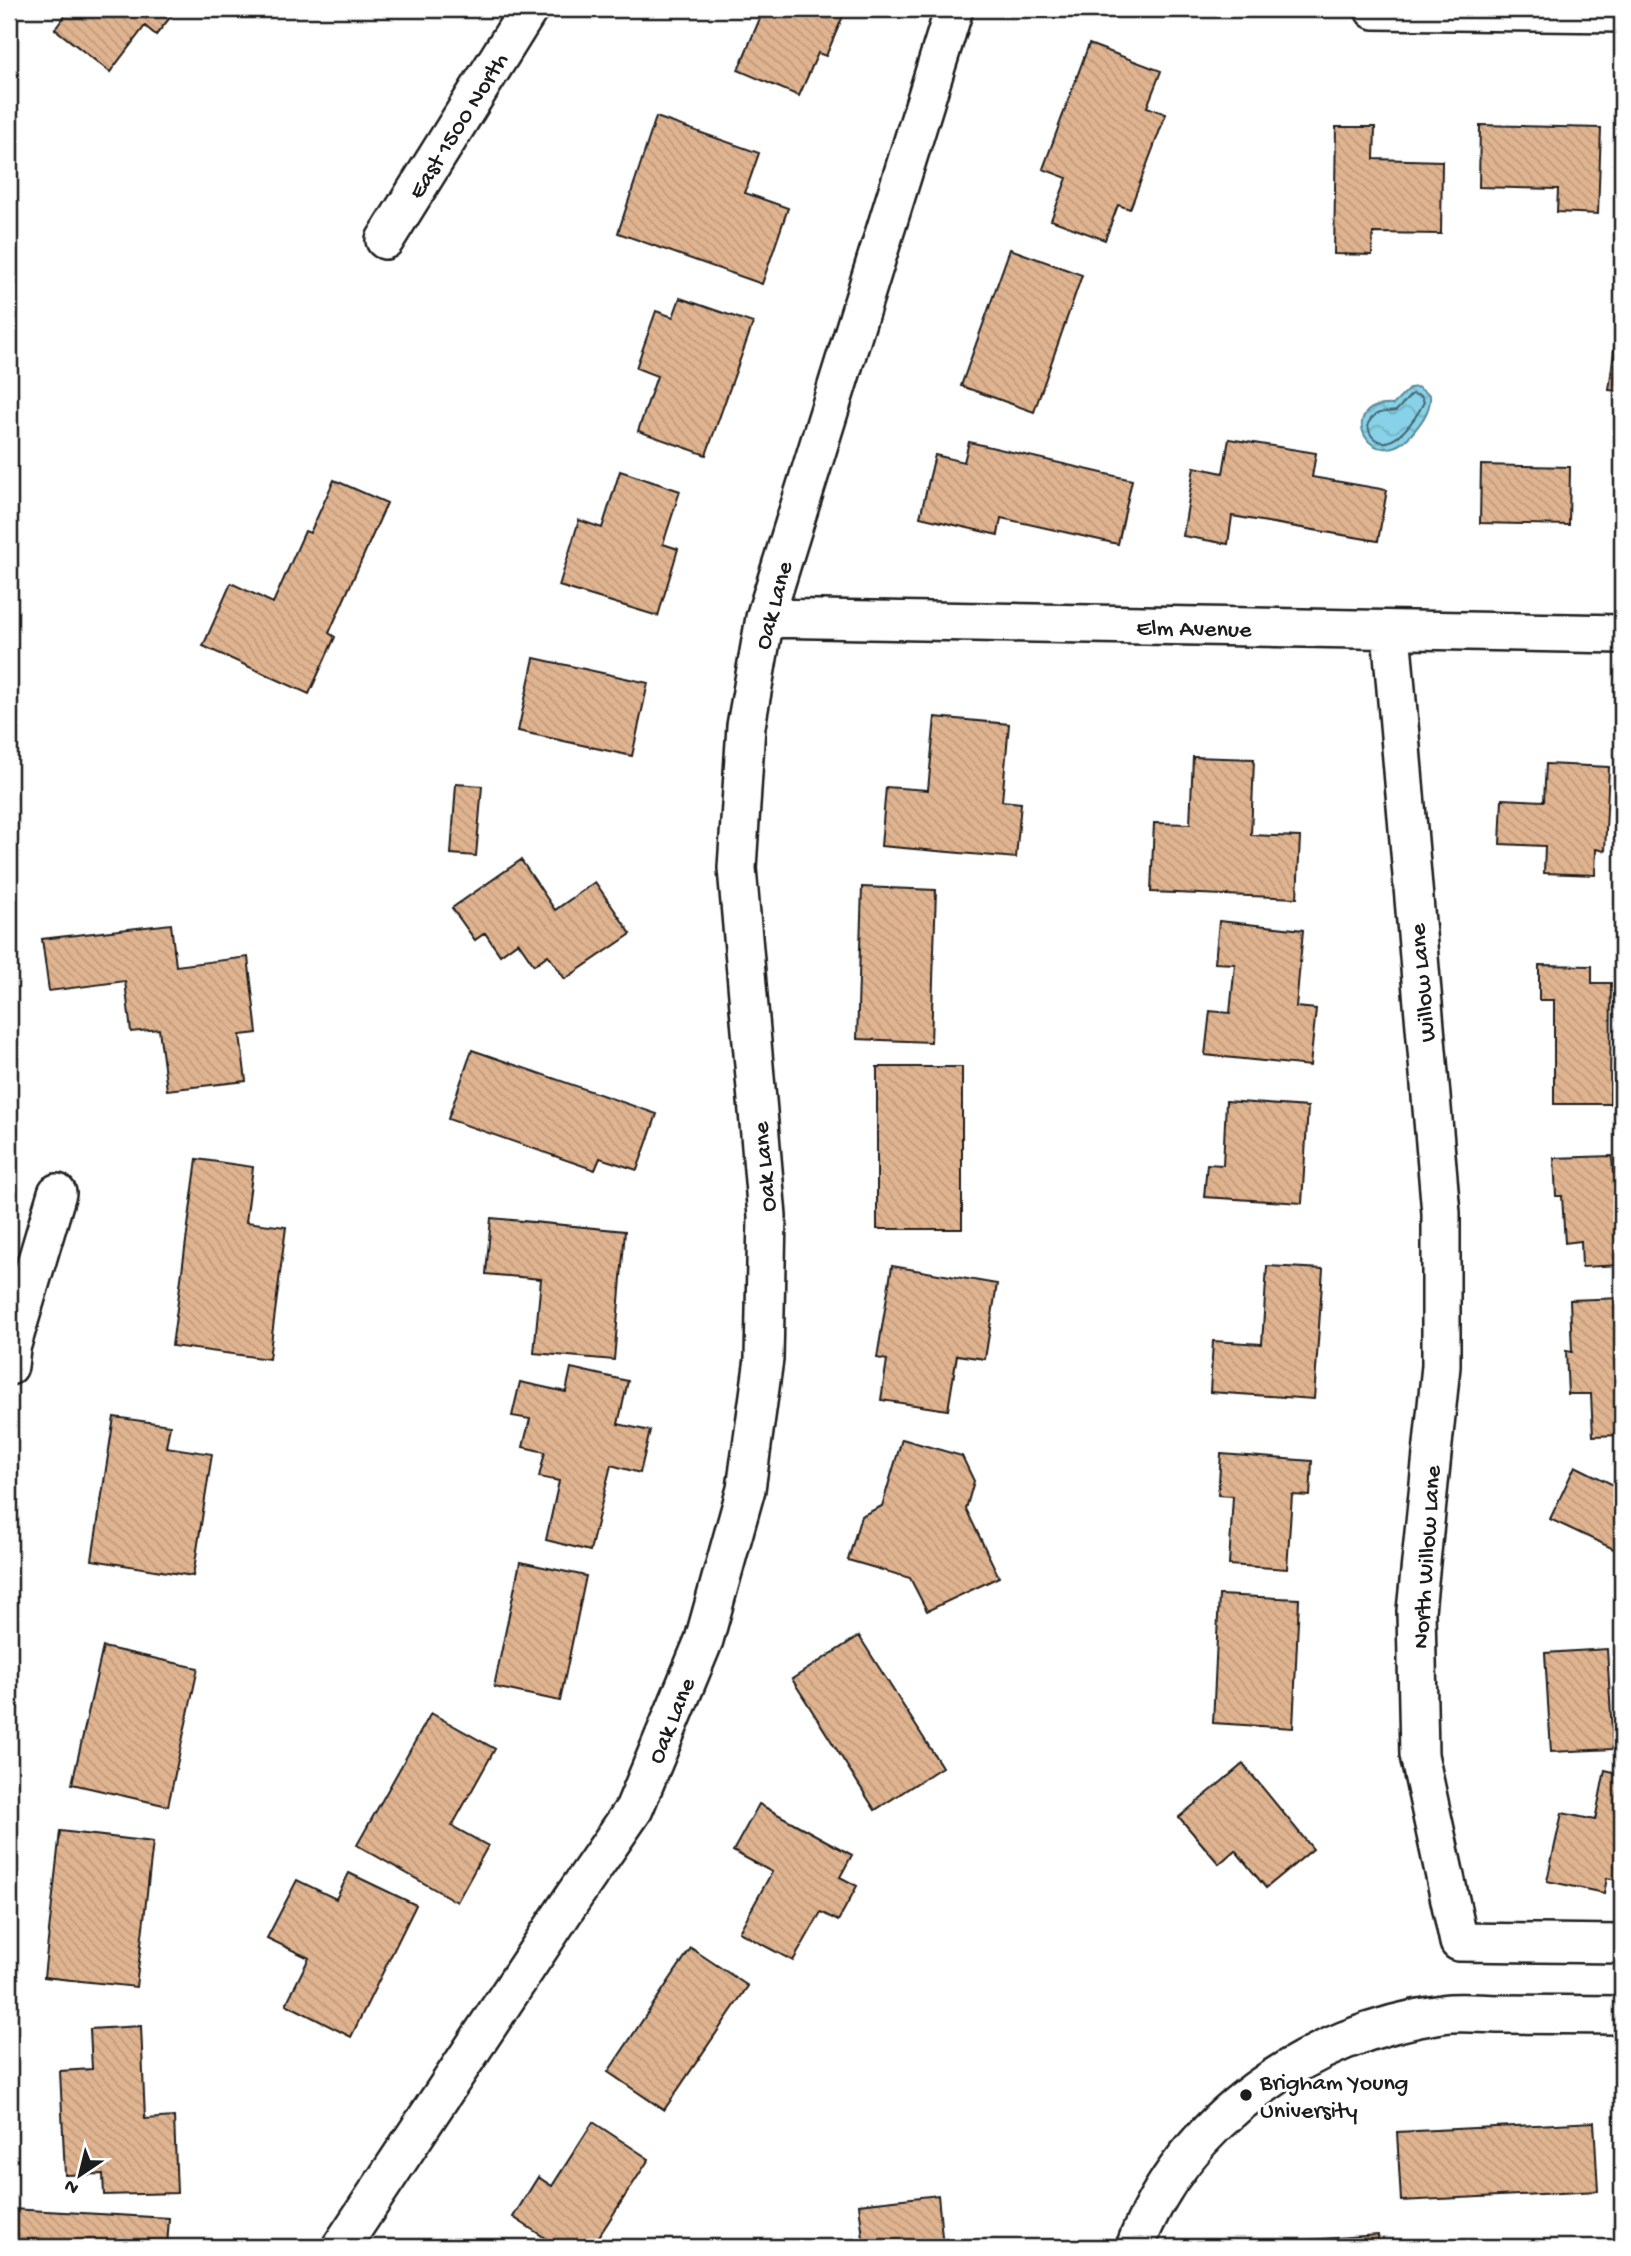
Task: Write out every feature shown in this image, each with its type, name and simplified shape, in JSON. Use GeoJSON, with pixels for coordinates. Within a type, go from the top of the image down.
{"type":"FeatureCollection","features":[{"type":"Feature","properties":{"kind":"street","name":"East 1500 North"},"geometry":{"type":"LineString","coordinates":[[385,240],[529,9]]}},
{"type":"Feature","properties":{"kind":"street","name":"Oak Lane"},"geometry":{"type":"LineString","coordinates":[[341,2247],[634,1809],[704,1640],[746,1489],[764,1359],[767,1216],[737,868],[746,726],[765,618],[954,9]]}},
{"type":"Feature","properties":{"kind":"street"},"geometry":{"type":"LineString","coordinates":[[1374,10],[1622,13]]}},
{"type":"Feature","properties":{"kind":"street","name":"Elm Avenue"},"geometry":{"type":"LineString","coordinates":[[765,618],[1622,634]]}},
{"type":"Feature","properties":{"kind":"street","name":"Willow Lane"},"geometry":{"type":"LineString","coordinates":[[1391,631],[1441,1213],[1441,1336]]}},
{"type":"Feature","properties":{"kind":"street"},"geometry":{"type":"LineString","coordinates":[[9,1366],[11,1348],[57,1193]]}},
{"type":"Feature","properties":{"kind":"street","name":"North Willow Lane"},"geometry":{"type":"LineString","coordinates":[[1441,1336],[1441,1366],[1416,1611],[1419,1755],[1459,1942],[1622,1944]]}},
{"type":"Feature","properties":{"kind":"street"},"geometry":{"type":"LineString","coordinates":[[1135,2247],[1142,2228],[1178,2169],[1223,2117],[1270,2078],[1321,2049],[1386,2025],[1444,2014],[1622,2015]]}},
{"type":"Feature","properties":{"kind":"water"},"geometry":{"type":"Polygon","coordinates":[[[1417,387],[1430,395],[1430,400],[1424,418],[1415,430],[1399,444],[1385,448],[1373,445],[1365,436],[1362,425],[1365,415],[1375,407],[1393,405],[1410,388],[1417,387]]]}},
{"type":"Feature","properties":{"kind":"building"},"geometry":{"type":"Polygon","coordinates":[[[62,9],[177,9],[156,35],[145,26],[110,72],[55,29],[67,13],[62,9]]]}},
{"type":"Feature","properties":{"kind":"building"},"geometry":{"type":"Polygon","coordinates":[[[764,9],[846,9],[826,56],[818,53],[799,96],[738,70],[764,9]]]}},
{"type":"Feature","properties":{"kind":"building"},"geometry":{"type":"Polygon","coordinates":[[[1089,44],[1161,71],[1147,107],[1166,114],[1130,209],[1118,205],[1105,240],[1051,220],[1067,178],[1043,169],[1089,44]]]}},
{"type":"Feature","properties":{"kind":"building"},"geometry":{"type":"Polygon","coordinates":[[[656,117],[759,153],[745,193],[788,208],[762,284],[618,233],[656,117]]]}},
{"type":"Feature","properties":{"kind":"building"},"geometry":{"type":"Polygon","coordinates":[[[1480,125],[1601,128],[1598,214],[1557,212],[1558,189],[1479,187],[1480,125]]]}},
{"type":"Feature","properties":{"kind":"building"},"geometry":{"type":"Polygon","coordinates":[[[1336,127],[1375,127],[1374,159],[1442,161],[1441,234],[1373,233],[1372,255],[1334,254],[1336,127]]]}},
{"type":"Feature","properties":{"kind":"building"},"geometry":{"type":"Polygon","coordinates":[[[1010,249],[1082,275],[1034,412],[961,386],[1010,249]]]}},
{"type":"Feature","properties":{"kind":"building"},"geometry":{"type":"Polygon","coordinates":[[[680,298],[753,323],[706,455],[638,431],[657,376],[636,368],[656,311],[673,317],[680,298]]]}},
{"type":"Feature","properties":{"kind":"building"},"geometry":{"type":"Polygon","coordinates":[[[1616,335],[1622,336],[1622,391],[1609,390],[1616,335]]]}},
{"type":"Feature","properties":{"kind":"building"},"geometry":{"type":"Polygon","coordinates":[[[1229,439],[1316,453],[1312,477],[1387,490],[1378,541],[1232,516],[1228,544],[1183,536],[1194,467],[1223,473],[1229,439]]]}},
{"type":"Feature","properties":{"kind":"building"},"geometry":{"type":"Polygon","coordinates":[[[969,442],[1132,480],[1118,544],[1001,518],[998,535],[920,517],[935,455],[964,462],[969,442]]]}},
{"type":"Feature","properties":{"kind":"building"},"geometry":{"type":"Polygon","coordinates":[[[1481,465],[1570,467],[1569,525],[1480,523],[1481,465]]]}},
{"type":"Feature","properties":{"kind":"building"},"geometry":{"type":"Polygon","coordinates":[[[620,471],[680,491],[663,544],[678,549],[658,616],[559,586],[579,520],[602,528],[620,471]]]}},
{"type":"Feature","properties":{"kind":"building"},"geometry":{"type":"Polygon","coordinates":[[[334,480],[387,503],[329,633],[335,637],[309,694],[203,646],[231,583],[273,603],[305,531],[310,533],[334,480]]]}},
{"type":"Feature","properties":{"kind":"building"},"geometry":{"type":"Polygon","coordinates":[[[534,658],[648,683],[632,756],[518,731],[534,658]]]}},
{"type":"Feature","properties":{"kind":"building"},"geometry":{"type":"Polygon","coordinates":[[[935,717],[1009,724],[1002,801],[1021,803],[1016,858],[881,846],[886,787],[928,790],[935,717]]]}},
{"type":"Feature","properties":{"kind":"building"},"geometry":{"type":"Polygon","coordinates":[[[1193,757],[1254,759],[1251,835],[1300,837],[1297,898],[1151,892],[1154,823],[1190,824],[1193,757]]]}},
{"type":"Feature","properties":{"kind":"building"},"geometry":{"type":"Polygon","coordinates":[[[1546,764],[1609,767],[1605,851],[1596,849],[1595,875],[1544,873],[1545,846],[1500,844],[1502,799],[1544,801],[1546,764]]]}},
{"type":"Feature","properties":{"kind":"building"},"geometry":{"type":"Polygon","coordinates":[[[456,784],[482,786],[476,856],[451,854],[456,784]]]}},
{"type":"Feature","properties":{"kind":"building"},"geometry":{"type":"Polygon","coordinates":[[[521,860],[555,910],[595,882],[631,934],[565,979],[548,955],[534,965],[518,942],[500,955],[485,933],[475,940],[452,908],[521,860]]]}},
{"type":"Feature","properties":{"kind":"building"},"geometry":{"type":"Polygon","coordinates":[[[862,887],[936,890],[931,1042],[857,1039],[862,887]]]}},
{"type":"Feature","properties":{"kind":"building"},"geometry":{"type":"Polygon","coordinates":[[[1219,921],[1303,930],[1296,1007],[1316,1009],[1310,1066],[1205,1055],[1210,1011],[1230,1013],[1235,964],[1215,963],[1219,921]]]}},
{"type":"Feature","properties":{"kind":"building"},"geometry":{"type":"Polygon","coordinates":[[[171,924],[176,966],[248,957],[257,1033],[240,1035],[246,1081],[167,1090],[159,1029],[131,1032],[125,981],[49,991],[42,939],[171,924]]]}},
{"type":"Feature","properties":{"kind":"building"},"geometry":{"type":"Polygon","coordinates":[[[1539,965],[1592,966],[1592,983],[1611,983],[1610,1104],[1554,1104],[1554,1000],[1539,1000],[1539,965]]]}},
{"type":"Feature","properties":{"kind":"building"},"geometry":{"type":"Polygon","coordinates":[[[472,1050],[657,1114],[637,1170],[600,1158],[595,1170],[448,1119],[472,1050]]]}},
{"type":"Feature","properties":{"kind":"building"},"geometry":{"type":"Polygon","coordinates":[[[877,1067],[962,1067],[962,1229],[877,1229],[877,1067]]]}},
{"type":"Feature","properties":{"kind":"building"},"geometry":{"type":"Polygon","coordinates":[[[1226,1101],[1308,1107],[1302,1203],[1204,1197],[1207,1164],[1223,1165],[1226,1101]]]}},
{"type":"Feature","properties":{"kind":"building"},"geometry":{"type":"Polygon","coordinates":[[[1612,1156],[1613,1173],[1621,1173],[1622,1265],[1582,1267],[1581,1241],[1565,1243],[1562,1196],[1556,1196],[1554,1158],[1612,1156]]]}},
{"type":"Feature","properties":{"kind":"building"},"geometry":{"type":"Polygon","coordinates":[[[197,1159],[253,1167],[246,1222],[286,1227],[269,1359],[172,1346],[197,1159]]]}},
{"type":"Feature","properties":{"kind":"building"},"geometry":{"type":"Polygon","coordinates":[[[491,1218],[625,1231],[614,1360],[534,1353],[541,1279],[486,1274],[491,1218]]]}},
{"type":"Feature","properties":{"kind":"building"},"geometry":{"type":"Polygon","coordinates":[[[892,1266],[997,1284],[985,1359],[957,1355],[948,1410],[881,1400],[887,1360],[877,1358],[892,1266]]]}},
{"type":"Feature","properties":{"kind":"building"},"geometry":{"type":"Polygon","coordinates":[[[1267,1266],[1323,1269],[1314,1399],[1210,1392],[1213,1341],[1262,1344],[1267,1266]]]}},
{"type":"Feature","properties":{"kind":"building"},"geometry":{"type":"Polygon","coordinates":[[[1622,1298],[1622,1435],[1593,1436],[1591,1394],[1568,1394],[1566,1351],[1572,1352],[1570,1300],[1622,1298]]]}},
{"type":"Feature","properties":{"kind":"building"},"geometry":{"type":"Polygon","coordinates":[[[571,1368],[628,1381],[618,1424],[650,1431],[640,1473],[611,1465],[590,1551],[546,1540],[559,1481],[539,1477],[545,1452],[523,1447],[530,1419],[512,1416],[520,1382],[566,1392],[571,1368]]]}},
{"type":"Feature","properties":{"kind":"building"},"geometry":{"type":"Polygon","coordinates":[[[114,1417],[170,1425],[166,1447],[212,1454],[193,1576],[92,1560],[114,1417]]]}},
{"type":"Feature","properties":{"kind":"building"},"geometry":{"type":"Polygon","coordinates":[[[902,1439],[962,1456],[974,1481],[966,1509],[999,1577],[927,1611],[910,1578],[848,1560],[861,1516],[882,1506],[902,1439]]]}},
{"type":"Feature","properties":{"kind":"building"},"geometry":{"type":"Polygon","coordinates":[[[1221,1454],[1312,1461],[1310,1496],[1292,1495],[1287,1569],[1229,1565],[1233,1496],[1218,1495],[1221,1454]]]}},
{"type":"Feature","properties":{"kind":"building"},"geometry":{"type":"Polygon","coordinates":[[[1575,1466],[1622,1489],[1622,1553],[1550,1519],[1575,1466]]]}},
{"type":"Feature","properties":{"kind":"building"},"geometry":{"type":"Polygon","coordinates":[[[520,1562],[586,1576],[560,1701],[494,1687],[520,1562]]]}},
{"type":"Feature","properties":{"kind":"building"},"geometry":{"type":"Polygon","coordinates":[[[1219,1595],[1299,1599],[1293,1728],[1213,1723],[1219,1595]]]}},
{"type":"Feature","properties":{"kind":"building"},"geometry":{"type":"Polygon","coordinates":[[[859,1636],[942,1767],[875,1810],[792,1679],[859,1636]]]}},
{"type":"Feature","properties":{"kind":"building"},"geometry":{"type":"Polygon","coordinates":[[[103,1647],[198,1668],[168,1806],[72,1784],[103,1647]]]}},
{"type":"Feature","properties":{"kind":"building"},"geometry":{"type":"Polygon","coordinates":[[[1607,1649],[1613,1749],[1551,1752],[1545,1653],[1607,1649]]]}},
{"type":"Feature","properties":{"kind":"building"},"geometry":{"type":"Polygon","coordinates":[[[431,1713],[495,1749],[452,1826],[488,1846],[457,1902],[357,1845],[431,1713]]]}},
{"type":"Feature","properties":{"kind":"building"},"geometry":{"type":"Polygon","coordinates":[[[1243,1764],[1313,1849],[1266,1888],[1235,1850],[1219,1864],[1179,1817],[1243,1764]]]}},
{"type":"Feature","properties":{"kind":"building"},"geometry":{"type":"Polygon","coordinates":[[[1605,1770],[1622,1774],[1622,1881],[1607,1878],[1604,1893],[1547,1881],[1562,1813],[1595,1820],[1605,1770]]]}},
{"type":"Feature","properties":{"kind":"building"},"geometry":{"type":"Polygon","coordinates":[[[759,1804],[852,1855],[840,1877],[857,1886],[838,1921],[821,1912],[793,1961],[739,1932],[772,1872],[733,1851],[759,1804]]]}},
{"type":"Feature","properties":{"kind":"building"},"geometry":{"type":"Polygon","coordinates":[[[60,1831],[153,1842],[136,1987],[44,1977],[60,1831]]]}},
{"type":"Feature","properties":{"kind":"building"},"geometry":{"type":"Polygon","coordinates":[[[349,1873],[416,1905],[351,2037],[286,2004],[309,1958],[267,1938],[297,1880],[336,1899],[349,1873]]]}},
{"type":"Feature","properties":{"kind":"building"},"geometry":{"type":"Polygon","coordinates":[[[691,1948],[748,1986],[664,2110],[608,2072],[691,1948]]]}},
{"type":"Feature","properties":{"kind":"building"},"geometry":{"type":"Polygon","coordinates":[[[141,2026],[145,2119],[174,2117],[177,2193],[104,2195],[103,2174],[65,2175],[60,2071],[92,2069],[90,2029],[141,2026]]]}},
{"type":"Feature","properties":{"kind":"building"},"geometry":{"type":"Polygon","coordinates":[[[593,2122],[649,2159],[592,2247],[559,2247],[513,2217],[538,2177],[552,2186],[593,2122]]]}},
{"type":"Feature","properties":{"kind":"building"},"geometry":{"type":"Polygon","coordinates":[[[1594,2122],[1598,2191],[1401,2201],[1397,2132],[1594,2122]]]}},
{"type":"Feature","properties":{"kind":"building"},"geometry":{"type":"Polygon","coordinates":[[[938,2195],[943,2247],[864,2247],[859,2204],[938,2195]]]}},
{"type":"Feature","properties":{"kind":"building"},"geometry":{"type":"Polygon","coordinates":[[[11,2209],[169,2218],[167,2247],[9,2247],[11,2209]]]}},
{"type":"Feature","properties":{"kind":"building"},"geometry":{"type":"Polygon","coordinates":[[[1622,2222],[1622,2247],[1621,2247],[1619,2223],[1622,2222]]]}},
{"type":"Feature","properties":{"kind":"building"},"geometry":{"type":"Polygon","coordinates":[[[1378,2235],[1379,2247],[1308,2247],[1308,2240],[1378,2235]]]}},
{"type":"Feature","properties":{"kind":"place","name":"Brigham Young University"},"geometry":{"type":"Point","coordinates":[1246,2095]}}]}
